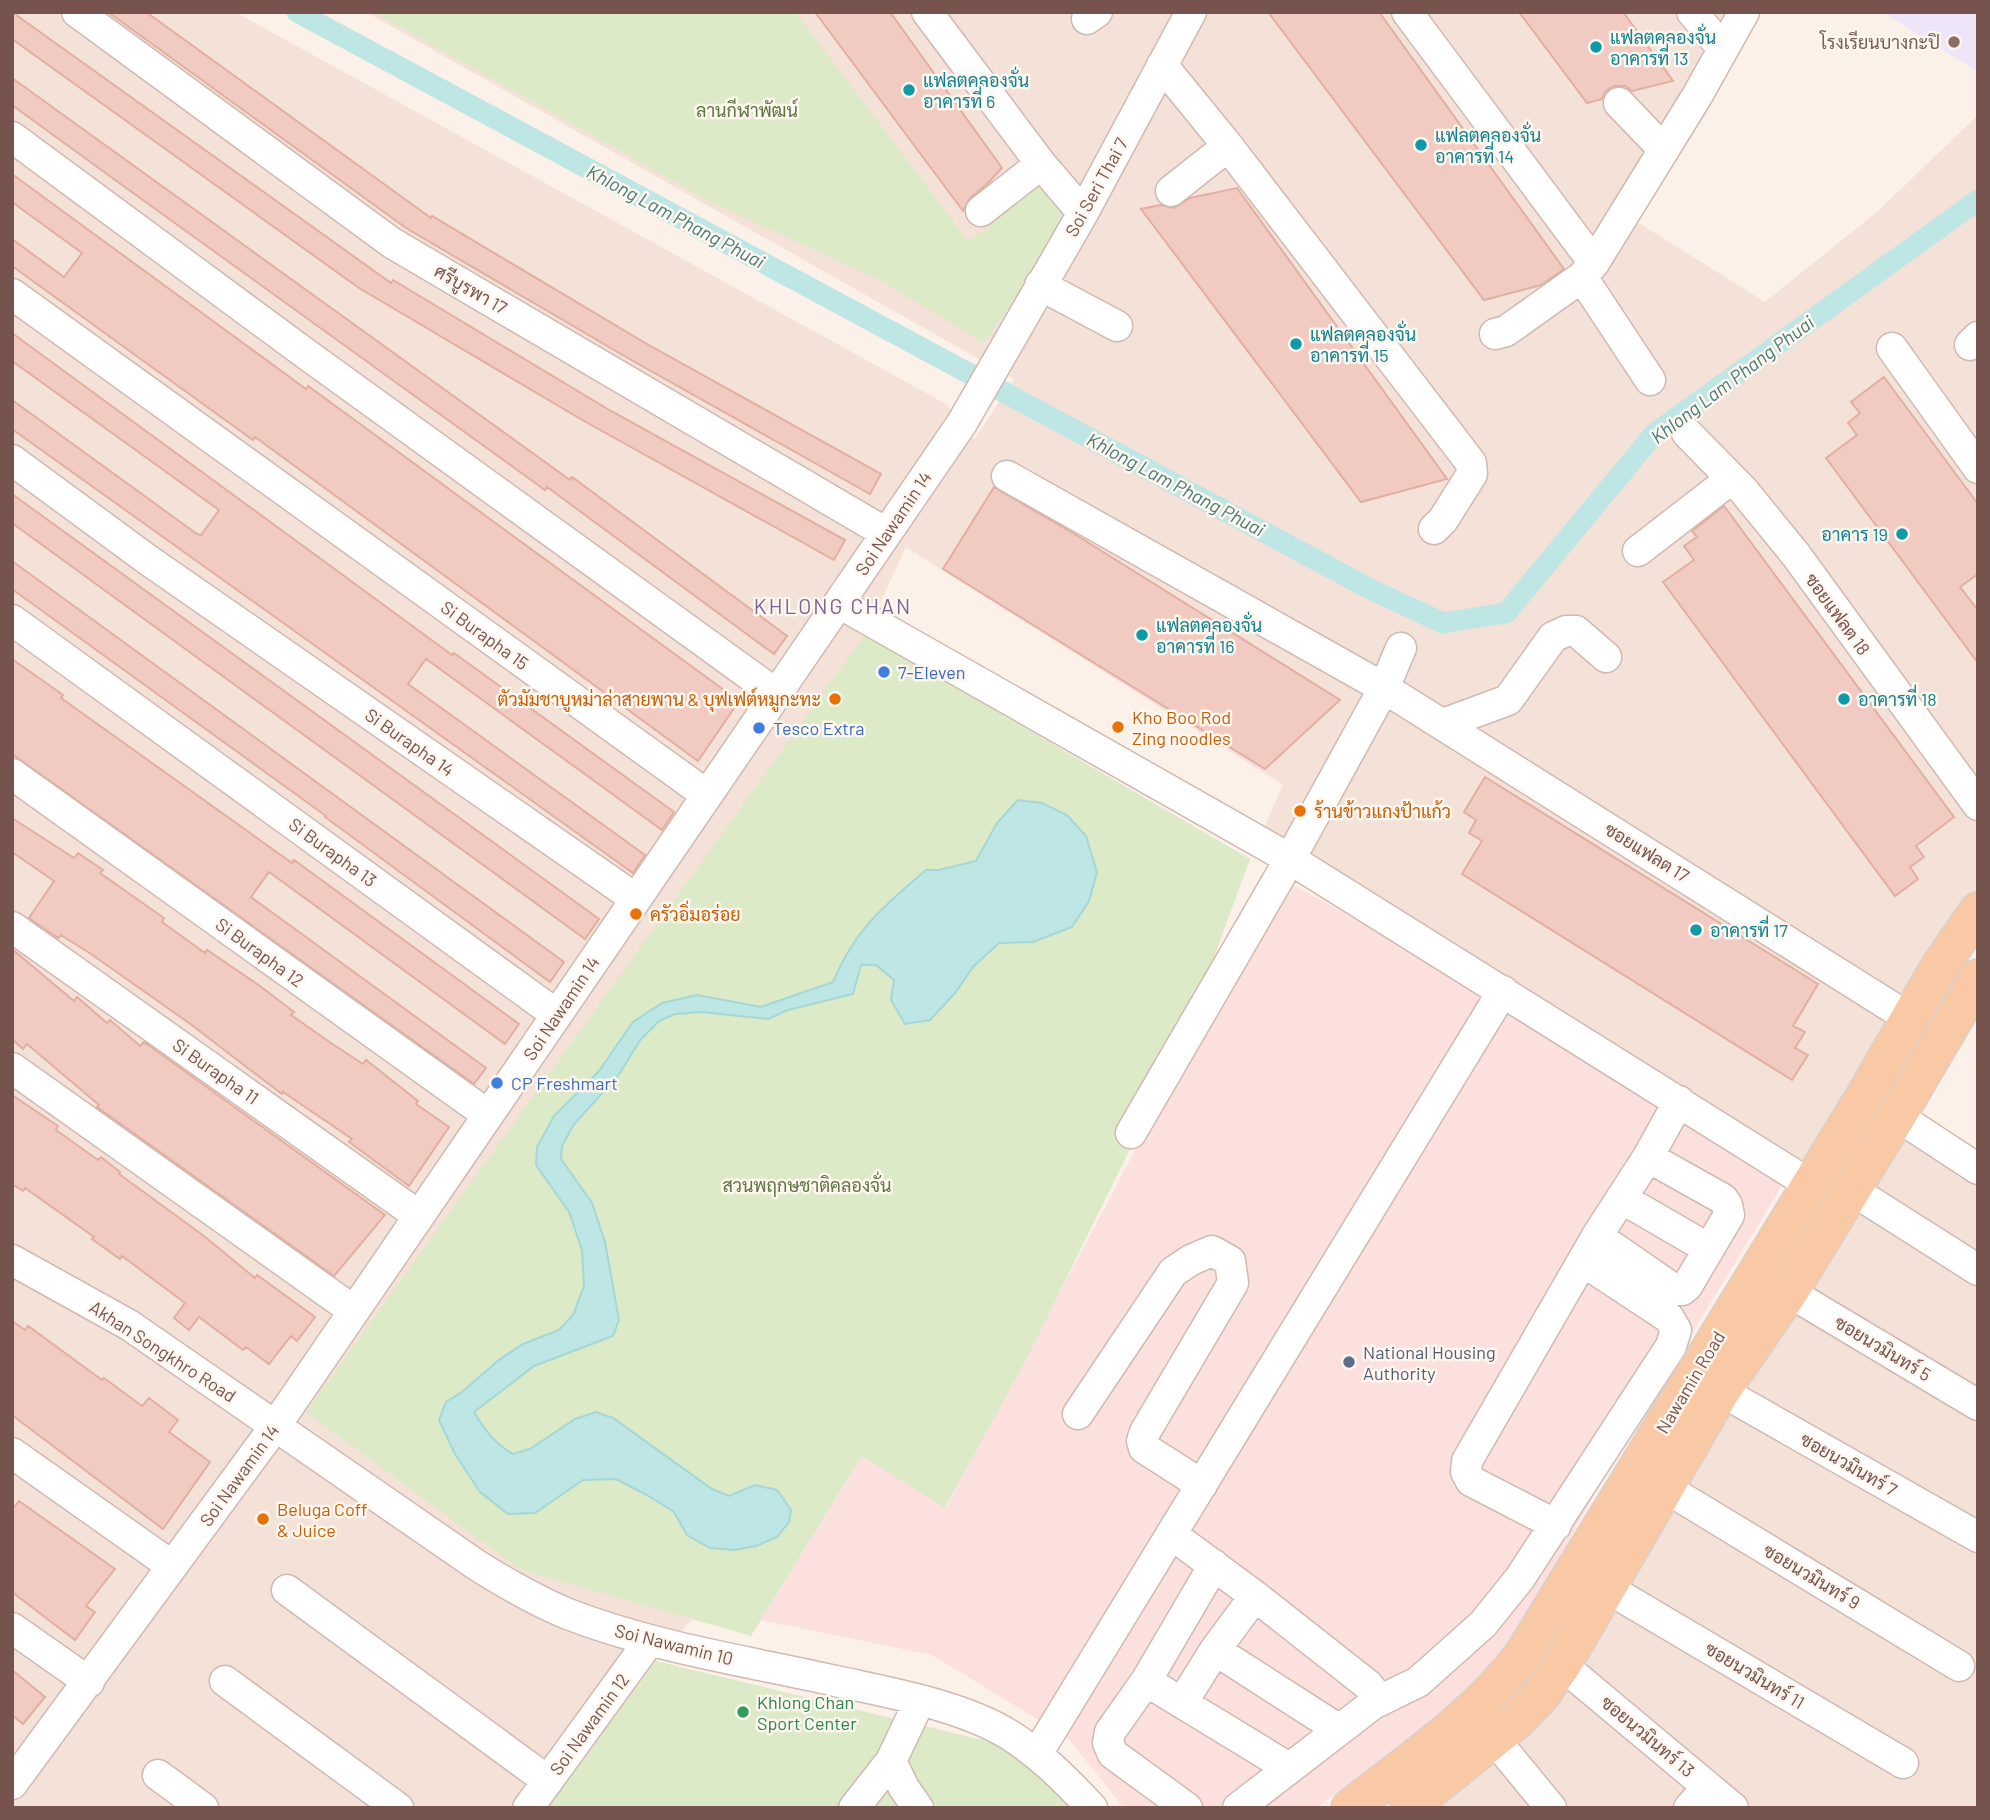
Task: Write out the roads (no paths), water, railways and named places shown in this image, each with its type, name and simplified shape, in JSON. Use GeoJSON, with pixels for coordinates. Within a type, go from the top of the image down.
{"type":"FeatureCollection","features":[{"type":"Feature","properties":{"kind":"main road","name":"Nawamin Road"},"geometry":{"type":"LineString","coordinates":[[1350,1808],[1464,1718],[1505,1679],[1523,1655],[1811,1185],[1940,966],[1978,911]]}},
{"type":"Feature","properties":{"kind":"main road","name":"Nawamin Road"},"geometry":{"type":"LineString","coordinates":[[1412,1807],[1517,1720],[1541,1695],[1562,1665],[1721,1391],[1789,1292],[1898,1116],[1978,978]]}},
{"type":"Feature","properties":{"kind":"street","name":"ศรีบูรพา 17"},"geometry":{"type":"LineString","coordinates":[[77,12],[392,243],[886,533]]}},
{"type":"Feature","properties":{"kind":"street"},"geometry":{"type":"LineString","coordinates":[[927,12],[1041,164],[1083,213]]}},
{"type":"Feature","properties":{"kind":"street"},"geometry":{"type":"LineString","coordinates":[[1407,12],[1588,270],[1650,380]]}},
{"type":"Feature","properties":{"kind":"street"},"geometry":{"type":"LineString","coordinates":[[1692,12],[1723,49]]}},
{"type":"Feature","properties":{"kind":"street"},"geometry":{"type":"LineString","coordinates":[[1495,334],[1506,331],[1588,270],[1664,150],[1744,12]]}},
{"type":"Feature","properties":{"kind":"street","name":"Soi Seri Thai 7"},"geometry":{"type":"LineString","coordinates":[[999,360],[1083,213],[1162,65],[1183,16]]}},
{"type":"Feature","properties":{"kind":"street"},"geometry":{"type":"LineString","coordinates":[[1162,65],[1228,146],[1471,463],[1472,474],[1434,529]]}},
{"type":"Feature","properties":{"kind":"street"},"geometry":{"type":"LineString","coordinates":[[1619,103],[1664,150]]}},
{"type":"Feature","properties":{"kind":"street"},"geometry":{"type":"LineString","coordinates":[[12,137],[776,694]]}},
{"type":"Feature","properties":{"kind":"street"},"geometry":{"type":"LineString","coordinates":[[1171,191],[1228,146]]}},
{"type":"Feature","properties":{"kind":"street"},"geometry":{"type":"LineString","coordinates":[[981,211],[1041,164]]}},
{"type":"Feature","properties":{"kind":"street"},"geometry":{"type":"LineString","coordinates":[[1040,285],[1117,326]]}},
{"type":"Feature","properties":{"kind":"street","name":"Si Burapha 15"},"geometry":{"type":"LineString","coordinates":[[12,293],[707,795]]}},
{"type":"Feature","properties":{"kind":"street"},"geometry":{"type":"LineString","coordinates":[[1892,348],[1978,468]]}},
{"type":"Feature","properties":{"kind":"street","name":"Soi Nawamin 14"},"geometry":{"type":"LineString","coordinates":[[12,1784],[276,1425],[962,423],[999,360]]}},
{"type":"Feature","properties":{"kind":"street","name":"ซอยแฟลต 18"},"geometry":{"type":"LineString","coordinates":[[1687,433],[1744,490],[1796,555],[1978,806]]}},
{"type":"Feature","properties":{"kind":"street","name":"Si Burapha 14"},"geometry":{"type":"LineString","coordinates":[[12,460],[148,560],[636,899]]}},
{"type":"Feature","properties":{"kind":"street","name":"ซอยแฟลต 17"},"geometry":{"type":"LineString","coordinates":[[1007,476],[1384,688],[1909,1018]]}},
{"type":"Feature","properties":{"kind":"street"},"geometry":{"type":"LineString","coordinates":[[1638,551],[1731,479]]}},
{"type":"Feature","properties":{"kind":"street"},"geometry":{"type":"LineString","coordinates":[[839,603],[1290,859],[1811,1185]]}},
{"type":"Feature","properties":{"kind":"street","name":"Si Burapha 13"},"geometry":{"type":"LineString","coordinates":[[12,620],[557,1015]]}},
{"type":"Feature","properties":{"kind":"street"},"geometry":{"type":"LineString","coordinates":[[1443,724],[1508,700],[1553,637],[1559,633],[1576,631],[1606,657]]}},
{"type":"Feature","properties":{"kind":"street"},"geometry":{"type":"LineString","coordinates":[[1131,1133],[1290,859],[1384,688],[1401,649]]}},
{"type":"Feature","properties":{"kind":"street","name":"Si Burapha 12"},"geometry":{"type":"LineString","coordinates":[[23,781],[488,1115]]}},
{"type":"Feature","properties":{"kind":"street","name":"Si Burapha 11"},"geometry":{"type":"LineString","coordinates":[[12,927],[419,1216]]}},
{"type":"Feature","properties":{"kind":"street"},"geometry":{"type":"LineString","coordinates":[[1037,1754],[1503,991]]}},
{"type":"Feature","properties":{"kind":"street"},"geometry":{"type":"LineString","coordinates":[[12,1068],[354,1311]]}},
{"type":"Feature","properties":{"kind":"street"},"geometry":{"type":"LineString","coordinates":[[1556,1525],[1471,1481],[1466,1472],[1467,1461],[1679,1101]]}},
{"type":"Feature","properties":{"kind":"street"},"geometry":{"type":"LineString","coordinates":[[1898,1116],[1978,1169]]}},
{"type":"Feature","properties":{"kind":"street"},"geometry":{"type":"LineString","coordinates":[[1590,1249],[1675,1290],[1682,1290],[1687,1286],[1728,1215],[1725,1200],[1648,1157]]}},
{"type":"Feature","properties":{"kind":"street"},"geometry":{"type":"LineString","coordinates":[[1852,1190],[1978,1270]]}},
{"type":"Feature","properties":{"kind":"street"},"geometry":{"type":"LineString","coordinates":[[1621,1198],[1709,1249]]}},
{"type":"Feature","properties":{"kind":"street"},"geometry":{"type":"LineString","coordinates":[[1238,1808],[1338,1729],[1380,1701],[1418,1682],[1483,1624],[1521,1578],[1671,1346],[1676,1330],[1668,1318],[1590,1249]]}},
{"type":"Feature","properties":{"kind":"street"},"geometry":{"type":"LineString","coordinates":[[1078,1414],[1173,1272],[1191,1259],[1212,1251],[1230,1261],[1233,1283],[1142,1441],[1144,1448],[1202,1485]]}},
{"type":"Feature","properties":{"kind":"street","name":"Akhan Songkhro Road"},"geometry":{"type":"LineString","coordinates":[[12,1260],[129,1325],[276,1425]]}},
{"type":"Feature","properties":{"kind":"street","name":"ซอยนวมินทร์ 5"},"geometry":{"type":"LineString","coordinates":[[1789,1292],[1978,1405]]}},
{"type":"Feature","properties":{"kind":"street","name":"ซอยนวมินทร์ 7"},"geometry":{"type":"LineString","coordinates":[[1721,1391],[1978,1537]]}},
{"type":"Feature","properties":{"kind":"street","name":"Soi Nawamin 10"},"geometry":{"type":"LineString","coordinates":[[276,1425],[478,1566],[521,1592],[565,1613],[650,1640],[920,1700],[966,1716],[1006,1733],[1037,1754],[1068,1781],[1092,1808]]}},
{"type":"Feature","properties":{"kind":"street"},"geometry":{"type":"LineString","coordinates":[[12,1453],[172,1566]]}},
{"type":"Feature","properties":{"kind":"street","name":"ซอยนวมินทร์ 9"},"geometry":{"type":"LineString","coordinates":[[1664,1487],[1959,1666]]}},
{"type":"Feature","properties":{"kind":"street"},"geometry":{"type":"LineString","coordinates":[[1171,1534],[1368,1685],[1380,1701]]}},
{"type":"Feature","properties":{"kind":"street"},"geometry":{"type":"LineString","coordinates":[[1186,1808],[1112,1754],[1108,1743],[1110,1732],[1146,1681],[1214,1565]]}},
{"type":"Feature","properties":{"kind":"street","name":"ซอยนวมินทร์ 11"},"geometry":{"type":"LineString","coordinates":[[1607,1588],[1903,1763]]}},
{"type":"Feature","properties":{"kind":"street"},"geometry":{"type":"LineString","coordinates":[[287,1590],[548,1781]]}},
{"type":"Feature","properties":{"kind":"street"},"geometry":{"type":"LineString","coordinates":[[1182,1703],[1255,1596]]}},
{"type":"Feature","properties":{"kind":"street"},"geometry":{"type":"LineString","coordinates":[[12,1628],[89,1682]]}},
{"type":"Feature","properties":{"kind":"street","name":"Soi Nawamin 12"},"geometry":{"type":"LineString","coordinates":[[528,1808],[650,1640]]}},
{"type":"Feature","properties":{"kind":"street"},"geometry":{"type":"LineString","coordinates":[[1216,1650],[1338,1729]]}},
{"type":"Feature","properties":{"kind":"street","name":"ซอยนวมินทร์ 13"},"geometry":{"type":"LineString","coordinates":[[1562,1665],[1698,1797],[1733,1808]]}},
{"type":"Feature","properties":{"kind":"street"},"geometry":{"type":"LineString","coordinates":[[225,1681],[398,1808]]}},
{"type":"Feature","properties":{"kind":"street"},"geometry":{"type":"LineString","coordinates":[[1146,1681],[1289,1768]]}},
{"type":"Feature","properties":{"kind":"street"},"geometry":{"type":"LineString","coordinates":[[854,1808],[891,1761],[920,1700]]}},
{"type":"Feature","properties":{"kind":"street"},"geometry":{"type":"LineString","coordinates":[[1494,1740],[1551,1808]]}},
{"type":"Feature","properties":{"kind":"street"},"geometry":{"type":"LineString","coordinates":[[891,1761],[904,1788],[918,1808]]}},
{"type":"Feature","properties":{"kind":"street"},"geometry":{"type":"LineString","coordinates":[[158,1775],[203,1808]]}},
{"type":"Feature","properties":{"kind":"water"},"geometry":{"type":"Polygon","coordinates":[[[1018,800],[1042,803],[1067,815],[1086,836],[1097,872],[1089,901],[1072,927],[1033,942],[999,943],[973,967],[955,993],[930,1020],[905,1024],[891,1000],[894,980],[876,965],[861,965],[853,994],[788,1010],[768,1019],[701,1012],[675,1014],[659,1021],[641,1039],[618,1076],[574,1124],[562,1146],[561,1159],[592,1203],[605,1242],[619,1320],[613,1336],[534,1366],[474,1412],[490,1436],[513,1454],[530,1449],[575,1419],[596,1412],[613,1418],[712,1489],[729,1496],[755,1485],[777,1490],[791,1510],[789,1522],[777,1537],[756,1546],[734,1550],[710,1548],[687,1535],[674,1512],[616,1479],[583,1480],[535,1513],[508,1514],[480,1492],[455,1454],[439,1420],[446,1402],[462,1392],[500,1359],[523,1344],[559,1330],[573,1315],[584,1286],[582,1250],[569,1212],[536,1165],[537,1147],[554,1116],[599,1071],[633,1022],[662,1003],[697,995],[761,1007],[833,982],[851,947],[884,907],[926,870],[939,870],[976,861],[997,823],[1018,800]]]}},
{"type":"Feature","properties":{"kind":"waterway","name":"Khlong Lam Phang Phuai"},"geometry":{"type":"LineString","coordinates":[[297,12],[1370,589],[1443,623],[1506,613],[1655,433],[1978,200]]}},
{"type":"Feature","properties":{"kind":"place","name":"โรงเรียนบางกะปิ"},"geometry":{"type":"Point","coordinates":[1954,42]}},
{"type":"Feature","properties":{"kind":"place","name":"แฟลตคลองจั่น อาคารที่ 13"},"geometry":{"type":"Point","coordinates":[1596,47]}},
{"type":"Feature","properties":{"kind":"place","name":"แฟลตคลองจั่น อาคารที่ 6"},"geometry":{"type":"Point","coordinates":[909,90]}},
{"type":"Feature","properties":{"kind":"place","name":"แฟลตคลองจั่น อาคารที่ 14"},"geometry":{"type":"Point","coordinates":[1421,145]}},
{"type":"Feature","properties":{"kind":"place","name":"แฟลตคลองจั่น อาคารที่ 15"},"geometry":{"type":"Point","coordinates":[1296,344]}},
{"type":"Feature","properties":{"kind":"place","name":"อาคาร 19"},"geometry":{"type":"Point","coordinates":[1902,534]}},
{"type":"Feature","properties":{"kind":"place","name":"แฟลตคลองจั่น อาคารที่ 16"},"geometry":{"type":"Point","coordinates":[1142,635]}},
{"type":"Feature","properties":{"kind":"place","name":"7-Eleven"},"geometry":{"type":"Point","coordinates":[884,672]}},
{"type":"Feature","properties":{"kind":"place","name":"ตัวมัมชาบูหม่าล่าสายพาน & บุฟเฟต์หมูกะทะ"},"geometry":{"type":"Point","coordinates":[835,699]}},
{"type":"Feature","properties":{"kind":"place","name":"อาคารที่ 18"},"geometry":{"type":"Point","coordinates":[1844,699]}},
{"type":"Feature","properties":{"kind":"place","name":"Kho Boo Rod Zing noodles"},"geometry":{"type":"Point","coordinates":[1118,727]}},
{"type":"Feature","properties":{"kind":"place","name":"Tesco Extra"},"geometry":{"type":"Point","coordinates":[759,728]}},
{"type":"Feature","properties":{"kind":"place","name":"ร้านข้าวแกงป้าแก้ว"},"geometry":{"type":"Point","coordinates":[1300,811]}},
{"type":"Feature","properties":{"kind":"place","name":"ครัวอิ่มอร่อย"},"geometry":{"type":"Point","coordinates":[636,914]}},
{"type":"Feature","properties":{"kind":"place","name":"อาคารที่ 17"},"geometry":{"type":"Point","coordinates":[1696,930]}},
{"type":"Feature","properties":{"kind":"place","name":"CP Freshmart"},"geometry":{"type":"Point","coordinates":[497,1083]}},
{"type":"Feature","properties":{"kind":"place","name":"National Housing Authority"},"geometry":{"type":"Point","coordinates":[1349,1362]}},
{"type":"Feature","properties":{"kind":"place","name":"Beluga Coff & Juice"},"geometry":{"type":"Point","coordinates":[263,1519]}},
{"type":"Feature","properties":{"kind":"place","name":"Khlong Chan Sport Center"},"geometry":{"type":"Point","coordinates":[743,1712]}},
{"type":"Feature","properties":{"kind":"district","name":"KHLONG CHAN"},"geometry":{"type":"Point","coordinates":[833,605]}},
{"type":"Feature","properties":{"kind":"park label","name":"ลานกีฬาพัฒน์"},"geometry":{"type":"Point","coordinates":[747,110]}},
{"type":"Feature","properties":{"kind":"park label","name":"สวนพฤกษชาติคลองจั่น"},"geometry":{"type":"Point","coordinates":[807,1185]}}]}
